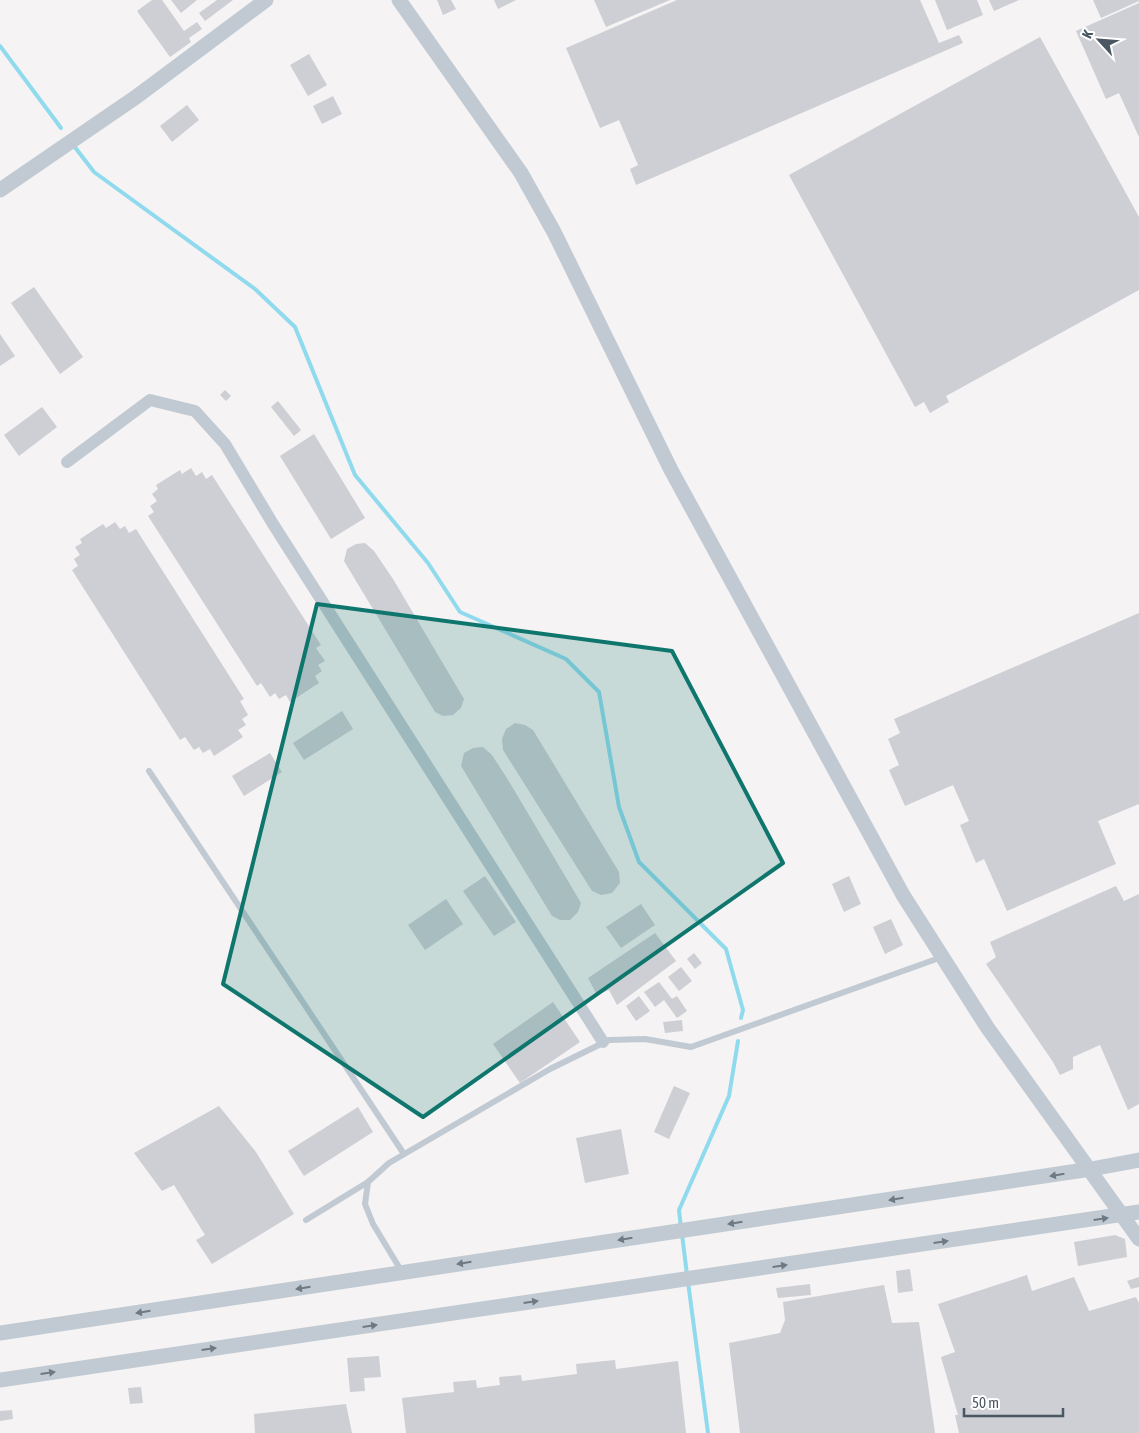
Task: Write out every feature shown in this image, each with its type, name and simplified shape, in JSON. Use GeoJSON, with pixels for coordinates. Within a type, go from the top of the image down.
{"type":"FeatureCollection","features":[{"type":"Feature","properties":{"kind":"street"},"geometry":{"type":"LineString","coordinates":[[0,190],[136,97],[266,0]]}},
{"type":"Feature","properties":{"kind":"street"},"geometry":{"type":"LineString","coordinates":[[399,0],[521,173],[554,232],[671,470],[903,895],[987,1027],[1139,1239]]}},
{"type":"Feature","properties":{"kind":"street"},"geometry":{"type":"LineString","coordinates":[[67,462],[150,400],[196,411],[225,444],[273,524],[603,1042]]}},
{"type":"Feature","properties":{"kind":"street"},"geometry":{"type":"LineString","coordinates":[[0,1333],[1091,1170],[1139,1160]]}},
{"type":"Feature","properties":{"kind":"street"},"geometry":{"type":"LineString","coordinates":[[0,1380],[1123,1216],[1139,1212]]}},
{"type":"Feature","properties":{"kind":"lane"},"geometry":{"type":"LineString","coordinates":[[149,772],[404,1154]]}},
{"type":"Feature","properties":{"kind":"lane"},"geometry":{"type":"LineString","coordinates":[[306,1220],[368,1182],[389,1163],[404,1154],[550,1069],[603,1042],[609,1040],[645,1039],[691,1047],[943,957]]}},
{"type":"Feature","properties":{"kind":"lane"},"geometry":{"type":"LineString","coordinates":[[368,1182],[365,1204],[373,1224],[402,1273]]}},
{"type":"Feature","properties":{"kind":"highlighted area"},"geometry":{"type":"Polygon","coordinates":[[[317,604],[672,651],[783,863],[423,1117],[223,984],[317,604]]]}},
{"type":"Feature","properties":{"kind":"building"},"geometry":{"type":"Polygon","coordinates":[[[152,0],[162,0],[184,31],[197,22],[202,29],[189,38],[191,42],[170,57],[137,11],[152,0]]]}},
{"type":"Feature","properties":{"kind":"building"},"geometry":{"type":"Polygon","coordinates":[[[171,0],[197,0],[181,13],[171,0]]]}},
{"type":"Feature","properties":{"kind":"building"},"geometry":{"type":"Polygon","coordinates":[[[217,0],[233,0],[205,21],[199,13],[217,0]]]}},
{"type":"Feature","properties":{"kind":"building"},"geometry":{"type":"Polygon","coordinates":[[[437,0],[451,0],[456,9],[443,15],[437,0]]]}},
{"type":"Feature","properties":{"kind":"building"},"geometry":{"type":"Polygon","coordinates":[[[494,0],[516,0],[498,9],[494,0]]]}},
{"type":"Feature","properties":{"kind":"building"},"geometry":{"type":"Polygon","coordinates":[[[594,0],[670,0],[606,27],[594,0]]]}},
{"type":"Feature","properties":{"kind":"building"},"geometry":{"type":"Polygon","coordinates":[[[677,0],[920,0],[939,43],[959,35],[963,43],[636,185],[630,169],[638,165],[619,120],[600,128],[566,48],[677,0]]]}},
{"type":"Feature","properties":{"kind":"building"},"geometry":{"type":"Polygon","coordinates":[[[935,0],[977,0],[983,15],[947,30],[935,0]]]}},
{"type":"Feature","properties":{"kind":"building"},"geometry":{"type":"Polygon","coordinates":[[[989,0],[1019,0],[994,11],[989,0]]]}},
{"type":"Feature","properties":{"kind":"building"},"geometry":{"type":"Polygon","coordinates":[[[1093,0],[1139,0],[1139,1],[1101,18],[1093,0]]]}},
{"type":"Feature","properties":{"kind":"building"},"geometry":{"type":"Polygon","coordinates":[[[1139,3],[1139,137],[1119,93],[1106,99],[1076,31],[1139,3]]]}},
{"type":"Feature","properties":{"kind":"building"},"geometry":{"type":"Polygon","coordinates":[[[1040,37],[1139,217],[1139,290],[946,396],[949,402],[930,413],[924,402],[915,407],[789,175],[1040,37]]]}},
{"type":"Feature","properties":{"kind":"building"},"geometry":{"type":"Polygon","coordinates":[[[309,54],[327,85],[308,96],[290,65],[309,54]]]}},
{"type":"Feature","properties":{"kind":"building"},"geometry":{"type":"Polygon","coordinates":[[[333,96],[342,114],[322,124],[313,106],[333,96]]]}},
{"type":"Feature","properties":{"kind":"building"},"geometry":{"type":"Polygon","coordinates":[[[187,105],[199,120],[172,142],[160,126],[187,105]]]}},
{"type":"Feature","properties":{"kind":"building"},"geometry":{"type":"Polygon","coordinates":[[[34,287],[83,357],[60,374],[11,303],[34,287]]]}},
{"type":"Feature","properties":{"kind":"building"},"geometry":{"type":"Polygon","coordinates":[[[0,334],[15,356],[0,366],[0,334]]]}},
{"type":"Feature","properties":{"kind":"building"},"geometry":{"type":"Polygon","coordinates":[[[225,390],[231,396],[226,401],[220,395],[225,390]]]}},
{"type":"Feature","properties":{"kind":"building"},"geometry":{"type":"Polygon","coordinates":[[[278,401],[301,430],[294,436],[271,407],[278,401]]]}},
{"type":"Feature","properties":{"kind":"building"},"geometry":{"type":"Polygon","coordinates":[[[42,407],[57,427],[19,456],[4,435],[42,407]]]}},
{"type":"Feature","properties":{"kind":"building"},"geometry":{"type":"Polygon","coordinates":[[[314,434],[365,518],[331,539],[280,456],[314,434]]]}},
{"type":"Feature","properties":{"kind":"building"},"geometry":{"type":"Polygon","coordinates":[[[191,468],[196,476],[202,472],[206,479],[212,475],[321,645],[316,648],[325,661],[318,665],[322,671],[315,676],[319,683],[290,702],[286,695],[279,699],[275,693],[270,697],[261,683],[257,686],[148,516],[154,512],[150,506],[157,501],[152,494],[158,489],[156,485],[180,470],[182,474],[191,468]]]}},
{"type":"Feature","properties":{"kind":"building"},"geometry":{"type":"Polygon","coordinates":[[[115,522],[120,529],[125,526],[129,533],[136,529],[244,699],[240,701],[248,715],[242,719],[246,725],[238,730],[243,737],[214,756],[210,749],[203,753],[199,747],[194,750],[185,737],[180,740],[72,570],[78,566],[74,559],[80,555],[75,547],[82,543],[80,539],[103,524],[106,528],[115,522]]]}},
{"type":"Feature","properties":{"kind":"building"},"geometry":{"type":"Polygon","coordinates":[[[365,543],[374,551],[393,579],[464,699],[461,708],[453,715],[443,716],[435,712],[344,561],[347,549],[356,544],[365,543]]]}},
{"type":"Feature","properties":{"kind":"building"},"geometry":{"type":"Polygon","coordinates":[[[1139,613],[1139,804],[1098,821],[1116,864],[1007,911],[984,859],[976,863],[960,825],[969,821],[953,785],[905,806],[889,770],[899,765],[888,739],[900,733],[894,719],[1139,613]]]}},
{"type":"Feature","properties":{"kind":"building"},"geometry":{"type":"Polygon","coordinates":[[[342,711],[353,729],[304,760],[293,743],[342,711]]]}},
{"type":"Feature","properties":{"kind":"building"},"geometry":{"type":"Polygon","coordinates":[[[515,723],[525,725],[533,730],[619,872],[620,883],[612,893],[601,895],[592,891],[503,750],[502,739],[506,729],[515,723]]]}},
{"type":"Feature","properties":{"kind":"building"},"geometry":{"type":"Polygon","coordinates":[[[483,747],[492,755],[510,783],[581,903],[578,912],[570,920],[560,920],[552,916],[461,766],[464,753],[473,748],[483,747]]]}},
{"type":"Feature","properties":{"kind":"building"},"geometry":{"type":"Polygon","coordinates":[[[270,753],[282,772],[244,796],[232,776],[270,753]]]}},
{"type":"Feature","properties":{"kind":"building"},"geometry":{"type":"Polygon","coordinates":[[[485,876],[516,922],[494,936],[463,891],[485,876]]]}},
{"type":"Feature","properties":{"kind":"building"},"geometry":{"type":"Polygon","coordinates":[[[849,876],[861,904],[844,912],[832,884],[849,876]]]}},
{"type":"Feature","properties":{"kind":"building"},"geometry":{"type":"Polygon","coordinates":[[[1116,886],[1124,901],[1139,894],[1139,1104],[1128,1110],[1100,1045],[1073,1057],[1073,1069],[1060,1075],[986,964],[996,957],[990,942],[1116,886]]]}},
{"type":"Feature","properties":{"kind":"building"},"geometry":{"type":"Polygon","coordinates":[[[446,899],[463,924],[425,950],[408,925],[446,899]]]}},
{"type":"Feature","properties":{"kind":"building"},"geometry":{"type":"Polygon","coordinates":[[[641,904],[655,925],[621,948],[606,927],[641,904]]]}},
{"type":"Feature","properties":{"kind":"building"},"geometry":{"type":"Polygon","coordinates":[[[891,919],[903,945],[885,954],[873,927],[891,919]]]}},
{"type":"Feature","properties":{"kind":"building"},"geometry":{"type":"Polygon","coordinates":[[[655,933],[676,961],[617,1005],[609,990],[597,995],[588,978],[655,933]]]}},
{"type":"Feature","properties":{"kind":"building"},"geometry":{"type":"Polygon","coordinates":[[[694,953],[702,963],[695,969],[687,959],[694,953]]]}},
{"type":"Feature","properties":{"kind":"building"},"geometry":{"type":"Polygon","coordinates":[[[681,967],[692,981],[679,991],[668,977],[681,967]]]}},
{"type":"Feature","properties":{"kind":"building"},"geometry":{"type":"Polygon","coordinates":[[[659,982],[672,999],[677,996],[687,1011],[677,1018],[664,1000],[655,1007],[644,992],[659,982]]]}},
{"type":"Feature","properties":{"kind":"building"},"geometry":{"type":"Polygon","coordinates":[[[639,996],[650,1011],[636,1021],[626,1006],[639,996]]]}},
{"type":"Feature","properties":{"kind":"building"},"geometry":{"type":"Polygon","coordinates":[[[553,1002],[580,1042],[520,1083],[493,1044],[553,1002]]]}},
{"type":"Feature","properties":{"kind":"building"},"geometry":{"type":"Polygon","coordinates":[[[682,1020],[683,1031],[665,1033],[663,1022],[682,1020]]]}},
{"type":"Feature","properties":{"kind":"building"},"geometry":{"type":"Polygon","coordinates":[[[674,1086],[690,1093],[669,1139],[654,1132],[674,1086]]]}},
{"type":"Feature","properties":{"kind":"building"},"geometry":{"type":"Polygon","coordinates":[[[219,1106],[256,1152],[294,1214],[212,1264],[196,1240],[205,1235],[174,1185],[162,1191],[134,1153],[219,1106]]]}},
{"type":"Feature","properties":{"kind":"building"},"geometry":{"type":"Polygon","coordinates":[[[358,1107],[373,1132],[304,1176],[288,1151],[358,1107]]]}},
{"type":"Feature","properties":{"kind":"building"},"geometry":{"type":"Polygon","coordinates":[[[621,1129],[629,1174],[585,1183],[576,1138],[621,1129]]]}},
{"type":"Feature","properties":{"kind":"building"},"geometry":{"type":"Polygon","coordinates":[[[1115,1235],[1125,1239],[1127,1257],[1078,1266],[1074,1242],[1115,1235]]]}},
{"type":"Feature","properties":{"kind":"building"},"geometry":{"type":"Polygon","coordinates":[[[910,1269],[913,1291],[898,1293],[896,1271],[910,1269]]]}},
{"type":"Feature","properties":{"kind":"building"},"geometry":{"type":"Polygon","coordinates":[[[1027,1275],[1032,1291],[1074,1277],[1089,1311],[1136,1297],[1139,1303],[1139,1433],[959,1433],[955,1415],[958,1415],[941,1357],[955,1352],[938,1304],[1027,1275]]]}},
{"type":"Feature","properties":{"kind":"building"},"geometry":{"type":"Polygon","coordinates":[[[1139,1277],[1139,1287],[1131,1289],[1127,1281],[1139,1277]]]}},
{"type":"Feature","properties":{"kind":"building"},"geometry":{"type":"Polygon","coordinates":[[[810,1284],[811,1295],[778,1298],[776,1288],[810,1284]]]}},
{"type":"Feature","properties":{"kind":"building"},"geometry":{"type":"Polygon","coordinates":[[[884,1285],[892,1323],[919,1322],[935,1433],[740,1433],[729,1343],[780,1333],[785,1320],[783,1302],[884,1285]]]}},
{"type":"Feature","properties":{"kind":"building"},"geometry":{"type":"Polygon","coordinates":[[[379,1356],[381,1377],[364,1378],[365,1391],[350,1392],[347,1358],[379,1356]]]}},
{"type":"Feature","properties":{"kind":"building"},"geometry":{"type":"Polygon","coordinates":[[[615,1360],[616,1369],[678,1361],[686,1433],[406,1433],[402,1398],[454,1392],[453,1382],[476,1380],[477,1388],[500,1385],[499,1377],[521,1375],[522,1381],[577,1374],[576,1364],[615,1360]]]}},
{"type":"Feature","properties":{"kind":"building"},"geometry":{"type":"Polygon","coordinates":[[[141,1387],[143,1403],[130,1404],[128,1388],[141,1387]]]}},
{"type":"Feature","properties":{"kind":"building"},"geometry":{"type":"Polygon","coordinates":[[[346,1404],[352,1433],[255,1433],[254,1414],[346,1404]]]}},
{"type":"Feature","properties":{"kind":"building"},"geometry":{"type":"Polygon","coordinates":[[[12,1410],[13,1419],[0,1421],[0,1411],[12,1410]]]}},
{"type":"Feature","properties":{"kind":"waterway"},"geometry":{"type":"LineString","coordinates":[[0,46],[61,128]]}},
{"type":"Feature","properties":{"kind":"waterway"},"geometry":{"type":"LineString","coordinates":[[74,146],[94,172],[255,289],[295,327],[355,475],[428,563],[460,612],[566,659],[599,692],[619,807],[639,862],[726,949],[743,1010],[741,1018]]}},
{"type":"Feature","properties":{"kind":"waterway"},"geometry":{"type":"LineString","coordinates":[[681,1228],[679,1210],[729,1096],[738,1041]]}},
{"type":"Feature","properties":{"kind":"waterway"},"geometry":{"type":"LineString","coordinates":[[682,1234],[687,1275]]}},
{"type":"Feature","properties":{"kind":"waterway"},"geometry":{"type":"LineString","coordinates":[[688,1282],[708,1433]]}}]}
